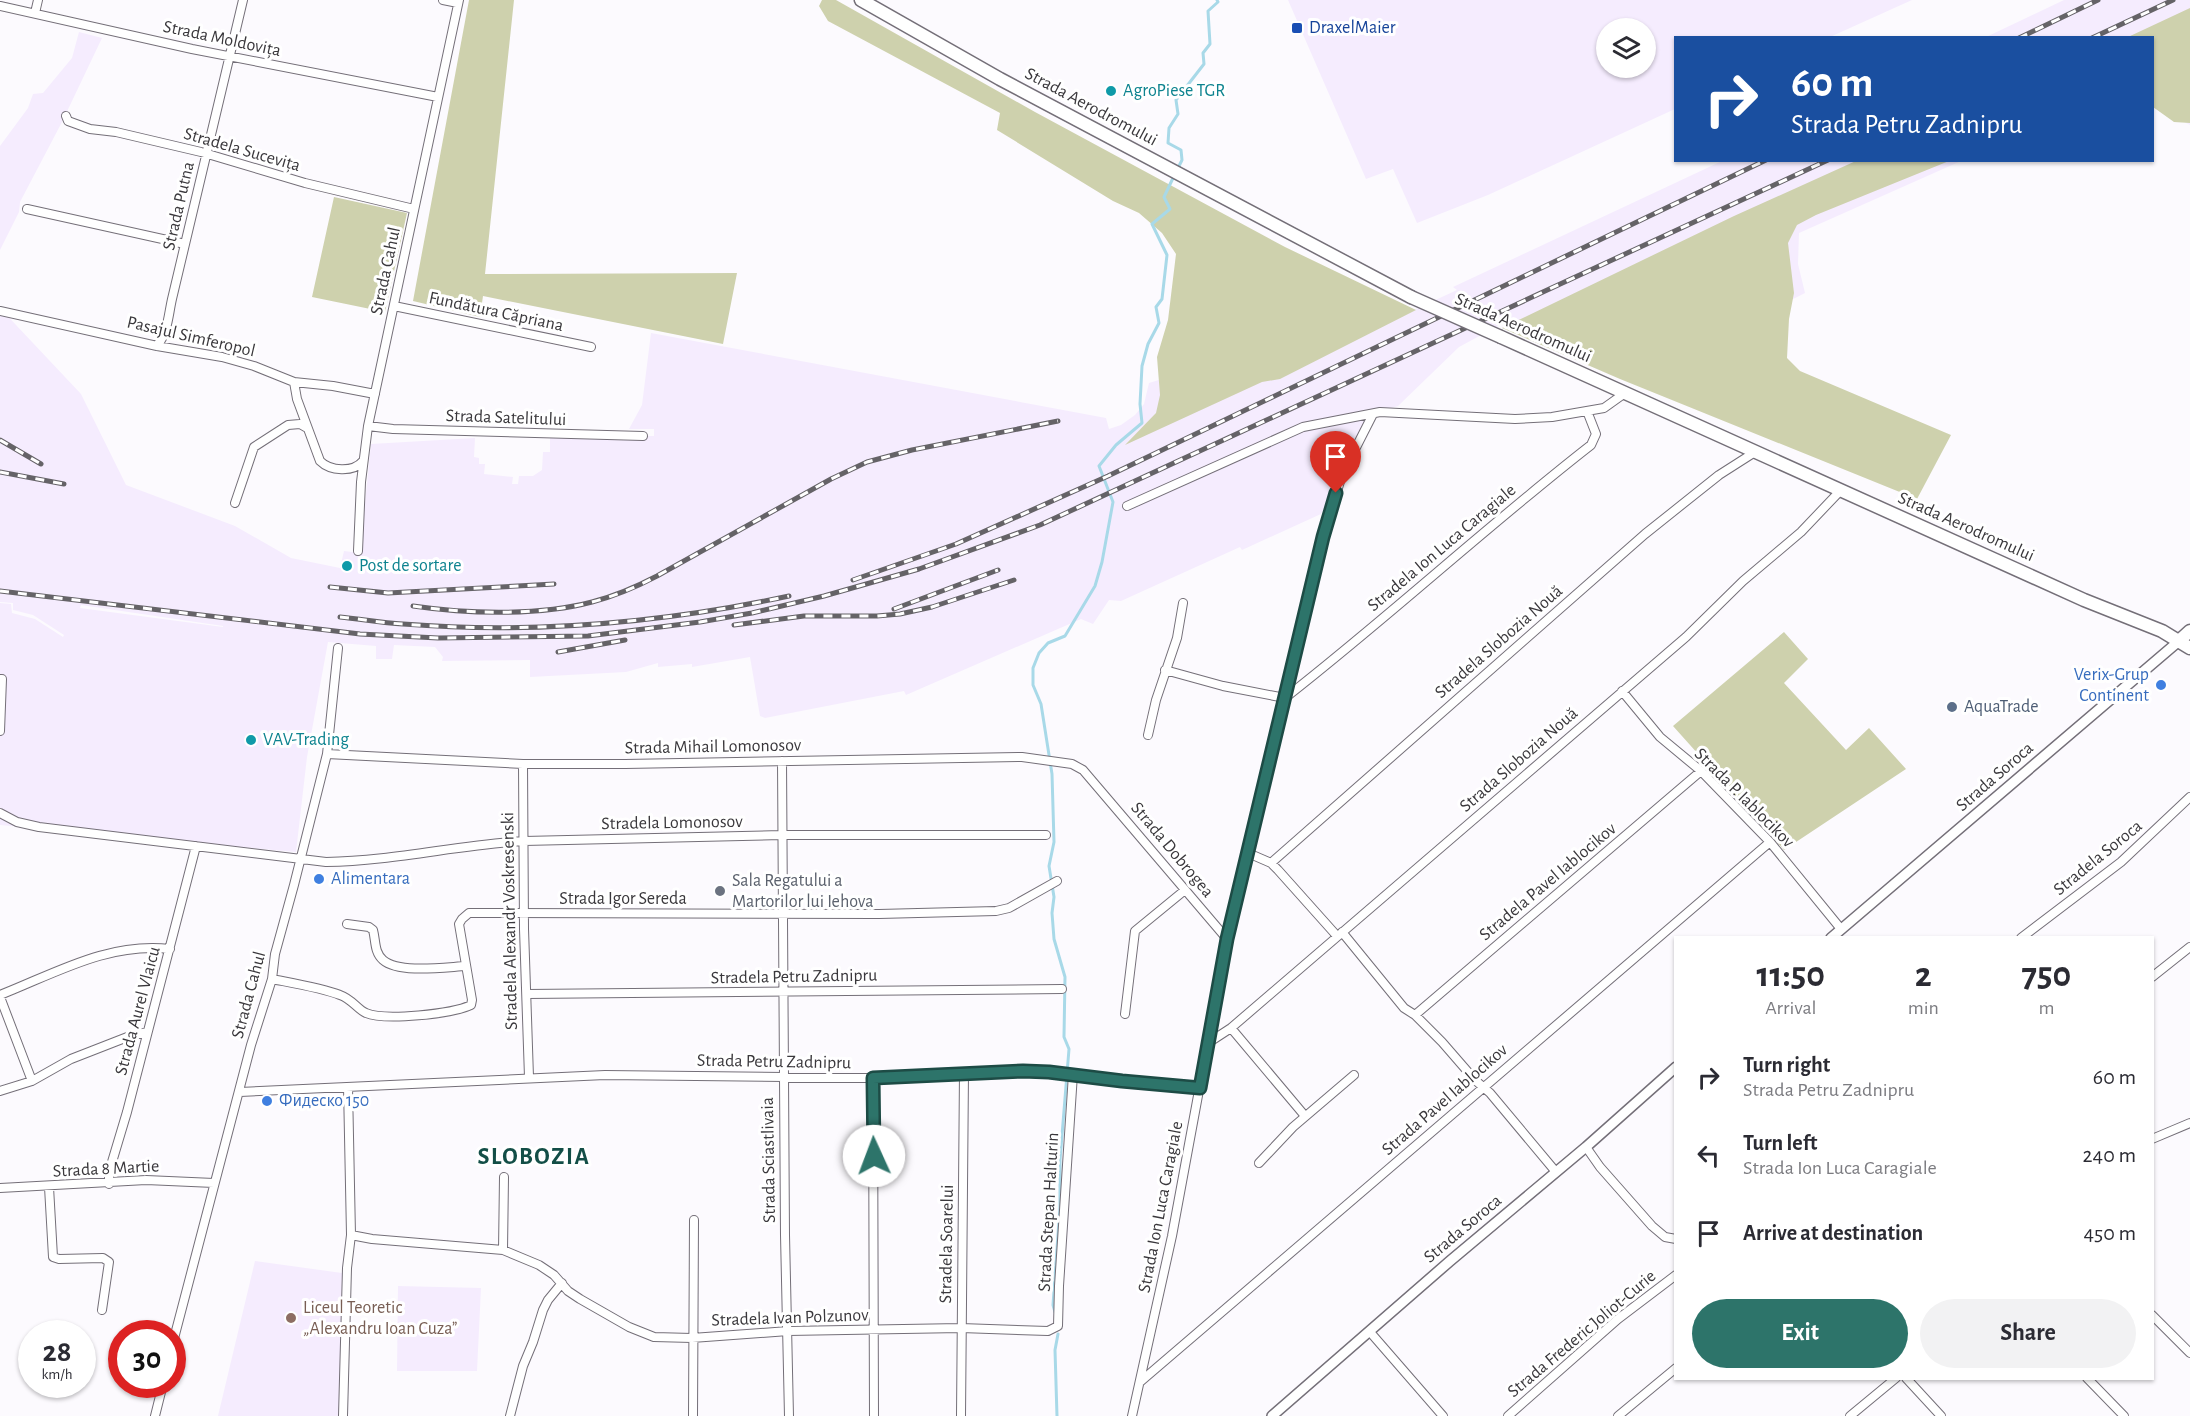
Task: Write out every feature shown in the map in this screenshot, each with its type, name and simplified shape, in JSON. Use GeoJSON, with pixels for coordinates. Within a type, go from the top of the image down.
{"type":"FeatureCollection","features":[{"type":"Feature","properties":{"kind":"main road","name":"Strada Aerodromului"},"geometry":{"type":"LineString","coordinates":[[861,0],[1000,79],[1411,297],[2084,600],[2162,631],[2190,648]]}},
{"type":"Feature","properties":{"kind":"main road"},"geometry":{"type":"LineString","coordinates":[[2179,640],[2190,631]]}},
{"type":"Feature","properties":{"kind":"street"},"geometry":{"type":"LineString","coordinates":[[34,13],[38,0]]}},
{"type":"Feature","properties":{"kind":"street","name":"Strada Putna"},"geometry":{"type":"LineString","coordinates":[[157,346],[165,335],[243,0]]}},
{"type":"Feature","properties":{"kind":"street"},"geometry":{"type":"LineString","coordinates":[[443,0],[458,2]]}},
{"type":"Feature","properties":{"kind":"street","name":"Strada Cahul"},"geometry":{"type":"LineString","coordinates":[[358,551],[363,461],[369,426],[458,2]]}},
{"type":"Feature","properties":{"kind":"street","name":"Strada Moldovița"},"geometry":{"type":"LineString","coordinates":[[0,6],[231,56],[438,97]]}},
{"type":"Feature","properties":{"kind":"street","name":"Stradela Sucevița"},"geometry":{"type":"LineString","coordinates":[[66,116],[68,121],[77,126],[130,135],[207,154],[305,183],[414,209]]}},
{"type":"Feature","properties":{"kind":"street"},"geometry":{"type":"LineString","coordinates":[[27,209],[185,244]]}},
{"type":"Feature","properties":{"kind":"street","name":"Fundătura Căpriana"},"geometry":{"type":"LineString","coordinates":[[394,306],[591,347]]}},
{"type":"Feature","properties":{"kind":"street","name":"Pasajul Simferopol"},"geometry":{"type":"LineString","coordinates":[[0,311],[157,346],[201,352],[254,366],[294,382],[324,384],[375,394]]}},
{"type":"Feature","properties":{"kind":"street"},"geometry":{"type":"LineString","coordinates":[[294,382],[317,456],[327,467],[334,469],[360,465],[363,461]]}},
{"type":"Feature","properties":{"kind":"street"},"geometry":{"type":"LineString","coordinates":[[1126,506],[1303,427],[1373,414],[1400,413],[1515,419],[1552,417],[1604,408],[1625,393]]}},
{"type":"Feature","properties":{"kind":"street","name":"Stradela Ion Luca Caragiale"},"geometry":{"type":"LineString","coordinates":[[1285,698],[1591,445],[1596,434],[1587,411]]}},
{"type":"Feature","properties":{"kind":"street","name":"Strada Ion Luca Caragiale"},"geometry":{"type":"LineString","coordinates":[[1132,1416],[1172,1236],[1227,939],[1323,537],[1342,475],[1373,414]]}},
{"type":"Feature","properties":{"kind":"street"},"geometry":{"type":"LineString","coordinates":[[235,503],[250,452],[254,447],[288,425],[300,424],[307,428]]}},
{"type":"Feature","properties":{"kind":"street","name":"Strada Satelitului"},"geometry":{"type":"LineString","coordinates":[[369,426],[393,429],[643,436]]}},
{"type":"Feature","properties":{"kind":"street","name":"Stradela Slobozia Nouă"},"geometry":{"type":"LineString","coordinates":[[1271,863],[1645,534],[1719,475],[1755,452]]}},
{"type":"Feature","properties":{"kind":"street","name":"Strada Slobozia Nouă"},"geometry":{"type":"LineString","coordinates":[[1208,1043],[1231,1028],[1705,620],[1743,581],[1801,532],[1841,490]]}},
{"type":"Feature","properties":{"kind":"street"},"geometry":{"type":"LineString","coordinates":[[1148,735],[1156,700],[1177,638],[1183,603]]}},
{"type":"Feature","properties":{"kind":"street","name":"Strada Soroca"},"geometry":{"type":"LineString","coordinates":[[1833,936],[2179,640]]}},
{"type":"Feature","properties":{"kind":"street","name":"Strada Cahul"},"geometry":{"type":"LineString","coordinates":[[179,1320],[251,1045],[272,979],[275,954],[327,754],[338,648]]}},
{"type":"Feature","properties":{"kind":"street"},"geometry":{"type":"LineString","coordinates":[[1165,670],[1223,686],[1285,698]]}},
{"type":"Feature","properties":{"kind":"street"},"geometry":{"type":"LineString","coordinates":[[0,679],[2,679],[0,731]]}},
{"type":"Feature","properties":{"kind":"street","name":"Strada P. Iablocikov"},"geometry":{"type":"LineString","coordinates":[[1622,691],[1660,737],[1701,771],[1770,842],[1841,929]]}},
{"type":"Feature","properties":{"kind":"street","name":"Strada Mihail Lomonosov"},"geometry":{"type":"LineString","coordinates":[[327,754],[523,764],[1022,757],[1072,764],[1083,770],[1093,782]]}},
{"type":"Feature","properties":{"kind":"street","name":"Strada Sciastlivaia"},"geometry":{"type":"LineString","coordinates":[[782,760],[784,1235],[789,1416]]}},
{"type":"Feature","properties":{"kind":"street","name":"Stradela Alexandr Voskresenski"},"geometry":{"type":"LineString","coordinates":[[523,764],[530,1077]]}},
{"type":"Feature","properties":{"kind":"street","name":"Stradela Pavel Iablocikov"},"geometry":{"type":"LineString","coordinates":[[1415,1015],[1701,771]]}},
{"type":"Feature","properties":{"kind":"street","name":"Strada Dobrogea"},"geometry":{"type":"LineString","coordinates":[[1093,782],[1227,939]]}},
{"type":"Feature","properties":{"kind":"street","name":"Stradela Sorocа"},"geometry":{"type":"LineString","coordinates":[[2024,936],[2121,861],[2190,797]]}},
{"type":"Feature","properties":{"kind":"street"},"geometry":{"type":"LineString","coordinates":[[0,813],[17,822],[39,827],[300,859]]}},
{"type":"Feature","properties":{"kind":"street","name":"Stradela Lomonosov"},"geometry":{"type":"LineString","coordinates":[[300,859],[352,862],[524,841],[782,835],[1046,835]]}},
{"type":"Feature","properties":{"kind":"street","name":"Strada Pavel Iablocikov"},"geometry":{"type":"LineString","coordinates":[[1140,1382],[1770,842]]}},
{"type":"Feature","properties":{"kind":"street","name":"Strada Aurel Vlaicu"},"geometry":{"type":"LineString","coordinates":[[110,1184],[110,1172],[196,846]]}},
{"type":"Feature","properties":{"kind":"street"},"geometry":{"type":"LineString","coordinates":[[1248,853],[1271,863],[1339,934],[1404,1008],[1415,1015],[1483,1087],[1556,1172]]}},
{"type":"Feature","properties":{"kind":"street","name":"Strada Igor Sereda"},"geometry":{"type":"LineString","coordinates":[[466,966],[459,924],[469,913],[891,914],[996,911],[1009,908],[1057,881]]}},
{"type":"Feature","properties":{"kind":"street"},"geometry":{"type":"LineString","coordinates":[[1125,1014],[1135,932],[1151,916],[1185,890]]}},
{"type":"Feature","properties":{"kind":"street"},"geometry":{"type":"LineString","coordinates":[[272,979],[338,994],[351,1000],[368,1014],[396,1017],[464,1009],[471,1005],[466,966],[422,969],[392,966],[382,960],[374,944],[373,930],[369,927],[347,924]]}},
{"type":"Feature","properties":{"kind":"street"},"geometry":{"type":"LineString","coordinates":[[2154,975],[2190,947]]}},
{"type":"Feature","properties":{"kind":"street"},"geometry":{"type":"LineString","coordinates":[[32,1081],[0,996],[83,961],[116,950],[145,948],[170,950]]}},
{"type":"Feature","properties":{"kind":"street","name":"Stradela Petru Zadnipru"},"geometry":{"type":"LineString","coordinates":[[527,994],[1062,989]]}},
{"type":"Feature","properties":{"kind":"street"},"geometry":{"type":"LineString","coordinates":[[1231,1028],[1305,1116]]}},
{"type":"Feature","properties":{"kind":"street"},"geometry":{"type":"LineString","coordinates":[[0,1091],[32,1081],[71,1059],[147,1032]]}},
{"type":"Feature","properties":{"kind":"street","name":"Strada Soroca"},"geometry":{"type":"LineString","coordinates":[[1272,1416],[1674,1069]]}},
{"type":"Feature","properties":{"kind":"street","name":"Strada Petru Zadnipru"},"geometry":{"type":"LineString","coordinates":[[240,1092],[530,1077],[605,1075],[873,1078],[1023,1071],[1200,1088]]}},
{"type":"Feature","properties":{"kind":"street","name":"Stradela Soarelui"},"geometry":{"type":"LineString","coordinates":[[961,1416],[964,1072]]}},
{"type":"Feature","properties":{"kind":"street","name":"Strada Stepan Halturin"},"geometry":{"type":"LineString","coordinates":[[1034,1331],[1052,1330],[1058,1326],[1059,1322],[1067,1140],[1073,1074]]}},
{"type":"Feature","properties":{"kind":"street"},"geometry":{"type":"LineString","coordinates":[[1259,1163],[1305,1116],[1354,1075]]}},
{"type":"Feature","properties":{"kind":"street"},"geometry":{"type":"LineString","coordinates":[[873,1078],[874,1416]]}},
{"type":"Feature","properties":{"kind":"street"},"geometry":{"type":"LineString","coordinates":[[343,1416],[347,1268],[351,1235],[348,1087]]}},
{"type":"Feature","properties":{"kind":"street"},"geometry":{"type":"LineString","coordinates":[[2154,1138],[2190,1123]]}},
{"type":"Feature","properties":{"kind":"street"},"geometry":{"type":"LineString","coordinates":[[1586,1147],[1600,1167],[1652,1226],[1665,1237],[1674,1239]]}},
{"type":"Feature","properties":{"kind":"street"},"geometry":{"type":"LineString","coordinates":[[503,1250],[504,1177]]}},
{"type":"Feature","properties":{"kind":"street","name":"Strada 8 Martie"},"geometry":{"type":"LineString","coordinates":[[0,1188],[110,1184],[146,1180],[214,1183]]}},
{"type":"Feature","properties":{"kind":"street"},"geometry":{"type":"LineString","coordinates":[[49,1187],[53,1257],[59,1259],[103,1258],[109,1262],[102,1310]]}},
{"type":"Feature","properties":{"kind":"street"},"geometry":{"type":"LineString","coordinates":[[693,1416],[694,1220]]}},
{"type":"Feature","properties":{"kind":"street","name":"Stradela Ivan Polzunov"},"geometry":{"type":"LineString","coordinates":[[351,1235],[372,1239],[503,1250],[539,1266],[580,1299],[646,1335],[692,1338],[788,1331],[961,1328],[1034,1331]]}},
{"type":"Feature","properties":{"kind":"street","name":"Strada Frederic Joliot-Curie"},"geometry":{"type":"LineString","coordinates":[[1508,1416],[1618,1319],[1674,1277]]}},
{"type":"Feature","properties":{"kind":"street"},"geometry":{"type":"LineString","coordinates":[[510,1416],[523,1366],[543,1310],[562,1283]]}},
{"type":"Feature","properties":{"kind":"street"},"geometry":{"type":"LineString","coordinates":[[2154,1317],[2190,1353]]}},
{"type":"Feature","properties":{"kind":"street"},"geometry":{"type":"LineString","coordinates":[[1370,1332],[1443,1416]]}},
{"type":"Feature","properties":{"kind":"street"},"geometry":{"type":"LineString","coordinates":[[1618,1416],[1674,1370]]}},
{"type":"Feature","properties":{"kind":"street"},"geometry":{"type":"LineString","coordinates":[[1850,1416],[1894,1380]]}},
{"type":"Feature","properties":{"kind":"street"},"geometry":{"type":"LineString","coordinates":[[1908,1380],[1941,1416]]}},
{"type":"Feature","properties":{"kind":"street"},"geometry":{"type":"LineString","coordinates":[[2089,1380],[2124,1416]]}},
{"type":"Feature","properties":{"kind":"street"},"geometry":{"type":"LineString","coordinates":[[155,1416],[160,1398]]}},
{"type":"Feature","properties":{"kind":"shaded area"},"geometry":{"type":"Polygon","coordinates":[[[1288,0],[1912,0],[1832,36],[1674,36],[1674,109],[1488,195],[1417,223],[1393,169],[1366,179],[1288,0]]]}},
{"type":"Feature","properties":{"kind":"shaded area"},"geometry":{"type":"Polygon","coordinates":[[[2064,0],[2190,0],[2190,125],[2171,115],[2154,46],[2154,36],[1988,36],[2064,0]]]}},
{"type":"Feature","properties":{"kind":"shaded area"},"geometry":{"type":"Polygon","coordinates":[[[79,32],[102,38],[20,202],[19,212],[0,250],[0,146],[28,108],[33,94],[43,93],[72,58],[79,32]]]}},
{"type":"Feature","properties":{"kind":"shaded area"},"geometry":{"type":"Polygon","coordinates":[[[1720,162],[1959,162],[1799,233],[1798,264],[1805,293],[1724,334],[1631,375],[1509,320],[1459,347],[1398,406],[1379,412],[1365,425],[1339,473],[1330,499],[1321,514],[1242,550],[1240,547],[1121,601],[1109,600],[1093,624],[1081,619],[906,695],[904,691],[765,718],[760,716],[750,657],[692,667],[692,664],[658,667],[658,663],[626,672],[530,677],[530,660],[442,661],[443,657],[435,647],[394,645],[392,659],[376,659],[376,646],[328,642],[307,757],[296,852],[0,825],[0,603],[11,604],[12,613],[35,619],[63,637],[64,635],[33,615],[13,610],[13,603],[0,602],[0,308],[81,394],[126,485],[235,526],[291,558],[340,568],[344,551],[360,553],[371,444],[475,438],[474,457],[479,458],[479,464],[485,464],[484,474],[513,477],[512,484],[518,484],[519,476],[533,476],[542,470],[543,452],[550,452],[550,435],[654,436],[654,429],[629,429],[642,405],[651,333],[1106,418],[1109,429],[1121,425],[1135,415],[1144,404],[1149,383],[1388,322],[1457,290],[1453,287],[1720,162]],[[81,605],[80,608],[223,627],[81,605]]]}},
{"type":"Feature","properties":{"kind":"shaded area","name":"Liceul Teoretic „Alexandru Ioan Cuza”"},"geometry":{"type":"Polygon","coordinates":[[[255,1261],[342,1273],[339,1416],[218,1416],[255,1261]]]}},
{"type":"Feature","properties":{"kind":"shaded area"},"geometry":{"type":"Polygon","coordinates":[[[398,1286],[481,1288],[477,1371],[397,1371],[398,1286]]]}},
{"type":"Feature","properties":{"kind":"green space"},"geometry":{"type":"Polygon","coordinates":[[[469,0],[514,0],[485,274],[737,273],[723,344],[483,296],[480,317],[413,301],[469,0]]]}},
{"type":"Feature","properties":{"kind":"green space"},"geometry":{"type":"Polygon","coordinates":[[[822,0],[836,0],[1035,112],[1285,247],[1416,310],[1280,379],[1262,382],[1125,445],[1156,413],[1160,395],[1157,357],[1168,320],[1176,254],[1162,233],[1139,213],[1113,201],[997,130],[1000,113],[828,21],[819,6],[822,0]]]}},
{"type":"Feature","properties":{"kind":"green space"},"geometry":{"type":"Polygon","coordinates":[[[2190,8],[2190,123],[2174,122],[2154,108],[2154,36],[2130,36],[2190,8]]]}},
{"type":"Feature","properties":{"kind":"green space"},"geometry":{"type":"Polygon","coordinates":[[[1854,162],[1947,162],[1816,215],[1797,225],[1788,243],[1794,293],[1789,319],[1787,358],[1800,371],[1951,435],[1917,499],[1620,379],[1502,328],[1734,216],[1854,162]]]}},
{"type":"Feature","properties":{"kind":"green space"},"geometry":{"type":"Polygon","coordinates":[[[334,197],[407,213],[385,312],[312,297],[334,197]]]}},
{"type":"Feature","properties":{"kind":"green space"},"geometry":{"type":"Polygon","coordinates":[[[1784,632],[1808,659],[1784,683],[1846,750],[1869,728],[1906,769],[1784,850],[1673,726],[1784,632]]]}},
{"type":"Feature","properties":{"kind":"waterway"},"geometry":{"type":"LineString","coordinates":[[1177,170],[1182,160],[1181,150],[1168,143],[1169,128],[1178,114],[1176,100],[1204,64],[1203,53],[1210,44],[1208,11],[1218,2],[1217,0]]}},
{"type":"Feature","properties":{"kind":"waterway"},"geometry":{"type":"LineString","coordinates":[[1055,1312],[1053,1305],[1060,1207],[1060,1160],[1069,1049],[1064,1037],[1065,977],[1054,939],[1052,913],[1054,897],[1049,866],[1054,842],[1052,774],[1041,704],[1033,685],[1033,668],[1039,653],[1048,643],[1065,636],[1095,586],[1102,562],[1113,502],[1099,466],[1116,445],[1142,423],[1140,404],[1142,366],[1148,344],[1159,323],[1156,307],[1162,299],[1167,255],[1152,224],[1170,209],[1164,197],[1174,176]]}},
{"type":"Feature","properties":{"kind":"waterway"},"geometry":{"type":"LineString","coordinates":[[1057,1416],[1055,1350],[1058,1334]]}},
{"type":"Feature","properties":{"kind":"railway"},"geometry":{"type":"LineString","coordinates":[[2023,36],[2098,0]]}},
{"type":"Feature","properties":{"kind":"railway"},"geometry":{"type":"LineString","coordinates":[[2096,36],[2173,0]]}},
{"type":"Feature","properties":{"kind":"railway"},"geometry":{"type":"LineString","coordinates":[[853,580],[956,544],[1108,476],[1762,162]]}},
{"type":"Feature","properties":{"kind":"railway"},"geometry":{"type":"LineString","coordinates":[[0,591],[360,634],[438,638],[588,636],[752,613],[824,596],[919,569],[1040,525],[1824,162]]}},
{"type":"Feature","properties":{"kind":"railway"},"geometry":{"type":"LineString","coordinates":[[413,606],[457,611],[527,612],[571,607],[601,600],[657,576],[831,479],[867,462],[912,450],[1058,421]]}},
{"type":"Feature","properties":{"kind":"railway"},"geometry":{"type":"LineString","coordinates":[[0,440],[41,464]]}},
{"type":"Feature","properties":{"kind":"railway"},"geometry":{"type":"LineString","coordinates":[[0,472],[64,484]]}},
{"type":"Feature","properties":{"kind":"railway"},"geometry":{"type":"LineString","coordinates":[[894,609],[998,570]]}},
{"type":"Feature","properties":{"kind":"railway"},"geometry":{"type":"LineString","coordinates":[[734,625],[804,616],[900,614],[932,607],[1014,580]]}},
{"type":"Feature","properties":{"kind":"railway"},"geometry":{"type":"LineString","coordinates":[[330,587],[388,593],[554,584]]}},
{"type":"Feature","properties":{"kind":"railway"},"geometry":{"type":"LineString","coordinates":[[340,617],[451,627],[549,627],[694,613],[789,596]]}},
{"type":"Feature","properties":{"kind":"railway"},"geometry":{"type":"LineString","coordinates":[[558,652],[625,640]]}},
{"type":"Feature","properties":{"kind":"place","name":"DraxelMaier"},"geometry":{"type":"Point","coordinates":[1297,28]}},
{"type":"Feature","properties":{"kind":"place","name":"AgroPiese TGR"},"geometry":{"type":"Point","coordinates":[1111,91]}},
{"type":"Feature","properties":{"kind":"place","name":"Post de sortare"},"geometry":{"type":"Point","coordinates":[347,566]}},
{"type":"Feature","properties":{"kind":"place","name":"Verix-Grup Continent"},"geometry":{"type":"Point","coordinates":[2161,685]}},
{"type":"Feature","properties":{"kind":"place","name":"AquaTrade"},"geometry":{"type":"Point","coordinates":[1952,707]}},
{"type":"Feature","properties":{"kind":"place","name":"VAV-Trading"},"geometry":{"type":"Point","coordinates":[251,740]}},
{"type":"Feature","properties":{"kind":"place","name":"Alimentara"},"geometry":{"type":"Point","coordinates":[319,879]}},
{"type":"Feature","properties":{"kind":"place","name":"Sala Regatului a Martorilor lui Iehova"},"geometry":{"type":"Point","coordinates":[720,891]}},
{"type":"Feature","properties":{"kind":"place","name":"Фидеско 150"},"geometry":{"type":"Point","coordinates":[267,1101]}},
{"type":"Feature","properties":{"kind":"place","name":"Liceul Teoretic „Alexandru Ioan Cuza”"},"geometry":{"type":"Point","coordinates":[291,1318]}},
{"type":"Feature","properties":{"kind":"district","name":"SLOBOZIA"},"geometry":{"type":"Point","coordinates":[534,1157]}},
{"type":"Feature","properties":{"kind":"route"},"geometry":{"type":"LineString","coordinates":[[874,1156],[873,1078],[1023,1071],[1200,1088],[1227,939],[1323,537],[1336,493]]}}]}
